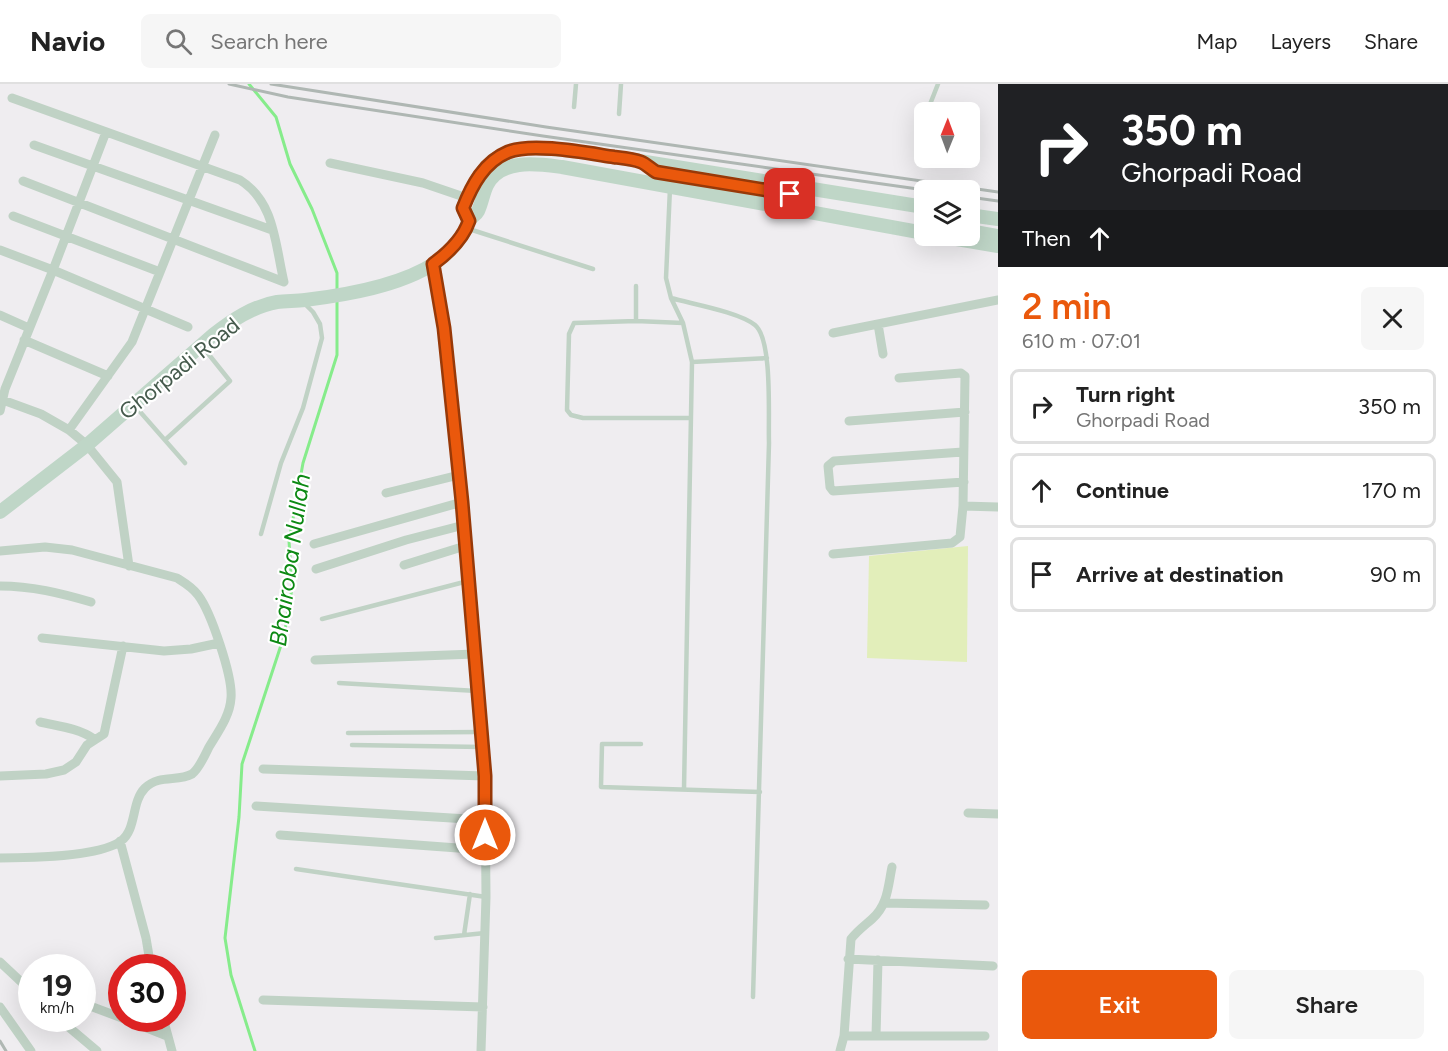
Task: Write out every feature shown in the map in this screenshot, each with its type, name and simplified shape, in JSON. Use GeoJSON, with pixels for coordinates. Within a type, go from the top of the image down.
{"type":"FeatureCollection","features":[{"type":"Feature","properties":{"kind":"main road"},"geometry":{"type":"LineString","coordinates":[[468,224],[463,208],[482,172],[505,161],[520,148],[590,153],[914,205]]}},
{"type":"Feature","properties":{"kind":"main road"},"geometry":{"type":"LineString","coordinates":[[505,161],[532,163],[640,181],[662,179],[914,215]]}},
{"type":"Feature","properties":{"kind":"main road","name":"Ghorpadi Road"},"geometry":{"type":"LineString","coordinates":[[0,512],[87,445],[232,320],[276,302],[368,289],[413,275],[445,256],[477,212],[488,183],[505,161]]}},
{"type":"Feature","properties":{"kind":"main road"},"geometry":{"type":"LineString","coordinates":[[643,162],[662,179],[914,231]]}},
{"type":"Feature","properties":{"kind":"main road"},"geometry":{"type":"LineString","coordinates":[[662,179],[914,222]]}},
{"type":"Feature","properties":{"kind":"main road"},"geometry":{"type":"LineString","coordinates":[[980,216],[998,219]]}},
{"type":"Feature","properties":{"kind":"main road"},"geometry":{"type":"LineString","coordinates":[[980,226],[998,228]]}},
{"type":"Feature","properties":{"kind":"main road"},"geometry":{"type":"LineString","coordinates":[[980,233],[998,236]]}},
{"type":"Feature","properties":{"kind":"main road"},"geometry":{"type":"LineString","coordinates":[[980,243],[998,246]]}},
{"type":"Feature","properties":{"kind":"street"},"geometry":{"type":"LineString","coordinates":[[12,98],[240,180],[251,187],[268,210],[284,282],[23,181]]}},
{"type":"Feature","properties":{"kind":"street"},"geometry":{"type":"LineString","coordinates":[[0,411],[1,399],[106,132]]}},
{"type":"Feature","properties":{"kind":"street"},"geometry":{"type":"LineString","coordinates":[[69,430],[132,342],[215,135]]}},
{"type":"Feature","properties":{"kind":"street"},"geometry":{"type":"LineString","coordinates":[[34,145],[272,230]]}},
{"type":"Feature","properties":{"kind":"street"},"geometry":{"type":"LineString","coordinates":[[330,163],[423,183],[467,198]]}},
{"type":"Feature","properties":{"kind":"street"},"geometry":{"type":"LineString","coordinates":[[13,216],[160,272]]}},
{"type":"Feature","properties":{"kind":"street"},"geometry":{"type":"LineString","coordinates":[[0,250],[188,327]]}},
{"type":"Feature","properties":{"kind":"street"},"geometry":{"type":"LineString","coordinates":[[433,264],[446,338],[485,776],[486,897],[482,1051]]}},
{"type":"Feature","properties":{"kind":"street"},"geometry":{"type":"LineString","coordinates":[[833,333],[998,300]]}},
{"type":"Feature","properties":{"kind":"street"},"geometry":{"type":"LineString","coordinates":[[0,315],[29,328]]}},
{"type":"Feature","properties":{"kind":"street"},"geometry":{"type":"LineString","coordinates":[[878,324],[883,354]]}},
{"type":"Feature","properties":{"kind":"street"},"geometry":{"type":"LineString","coordinates":[[24,340],[108,376]]}},
{"type":"Feature","properties":{"kind":"street"},"geometry":{"type":"LineString","coordinates":[[833,555],[952,543],[960,537],[964,482],[965,379],[963,374],[899,378]]}},
{"type":"Feature","properties":{"kind":"street"},"geometry":{"type":"LineString","coordinates":[[1,399],[41,414],[69,430],[87,445],[117,482],[129,566]]}},
{"type":"Feature","properties":{"kind":"street"},"geometry":{"type":"LineString","coordinates":[[849,421],[965,412]]}},
{"type":"Feature","properties":{"kind":"street"},"geometry":{"type":"LineString","coordinates":[[963,452],[834,461],[828,466],[830,487],[833,491],[964,482]]}},
{"type":"Feature","properties":{"kind":"street"},"geometry":{"type":"LineString","coordinates":[[386,493],[459,475]]}},
{"type":"Feature","properties":{"kind":"street"},"geometry":{"type":"LineString","coordinates":[[314,544],[462,502]]}},
{"type":"Feature","properties":{"kind":"street"},"geometry":{"type":"LineString","coordinates":[[963,506],[998,507]]}},
{"type":"Feature","properties":{"kind":"street"},"geometry":{"type":"LineString","coordinates":[[316,569],[406,540],[464,525]]}},
{"type":"Feature","properties":{"kind":"street"},"geometry":{"type":"LineString","coordinates":[[404,565],[465,546]]}},
{"type":"Feature","properties":{"kind":"street"},"geometry":{"type":"LineString","coordinates":[[0,551],[45,547],[72,550],[177,578],[190,585],[199,596],[219,643],[230,680],[231,699],[225,720],[192,774],[162,779],[150,783],[142,790],[129,831],[120,841],[95,850],[61,855],[0,858]]}},
{"type":"Feature","properties":{"kind":"street"},"geometry":{"type":"LineString","coordinates":[[0,586],[47,589],[91,602]]}},
{"type":"Feature","properties":{"kind":"street"},"geometry":{"type":"LineString","coordinates":[[42,638],[164,651],[219,643]]}},
{"type":"Feature","properties":{"kind":"street"},"geometry":{"type":"LineString","coordinates":[[0,776],[46,774],[64,770],[76,762],[87,745],[104,734],[123,646]]}},
{"type":"Feature","properties":{"kind":"street"},"geometry":{"type":"LineString","coordinates":[[315,660],[475,654]]}},
{"type":"Feature","properties":{"kind":"street"},"geometry":{"type":"LineString","coordinates":[[40,722],[88,734],[94,739]]}},
{"type":"Feature","properties":{"kind":"street"},"geometry":{"type":"LineString","coordinates":[[263,768],[485,776]]}},
{"type":"Feature","properties":{"kind":"street"},"geometry":{"type":"LineString","coordinates":[[256,806],[484,820]]}},
{"type":"Feature","properties":{"kind":"street"},"geometry":{"type":"LineString","coordinates":[[968,813],[998,814]]}},
{"type":"Feature","properties":{"kind":"street"},"geometry":{"type":"LineString","coordinates":[[280,835],[485,850]]}},
{"type":"Feature","properties":{"kind":"street"},"geometry":{"type":"LineString","coordinates":[[120,841],[149,954]]}},
{"type":"Feature","properties":{"kind":"street"},"geometry":{"type":"LineString","coordinates":[[840,1051],[844,1036],[851,939],[873,918],[887,898],[891,867]]}},
{"type":"Feature","properties":{"kind":"street"},"geometry":{"type":"LineString","coordinates":[[884,903],[985,905]]}},
{"type":"Feature","properties":{"kind":"street"},"geometry":{"type":"LineString","coordinates":[[848,959],[993,966]]}},
{"type":"Feature","properties":{"kind":"street"},"geometry":{"type":"LineString","coordinates":[[876,1036],[878,960]]}},
{"type":"Feature","properties":{"kind":"street"},"geometry":{"type":"LineString","coordinates":[[0,963],[18,979]]}},
{"type":"Feature","properties":{"kind":"street"},"geometry":{"type":"LineString","coordinates":[[262,1000],[483,1007]]}},
{"type":"Feature","properties":{"kind":"street"},"geometry":{"type":"LineString","coordinates":[[0,1007],[31,1051]]}},
{"type":"Feature","properties":{"kind":"street"},"geometry":{"type":"LineString","coordinates":[[75,1032],[97,1051]]}},
{"type":"Feature","properties":{"kind":"street"},"geometry":{"type":"LineString","coordinates":[[157,1032],[167,1036]]}},
{"type":"Feature","properties":{"kind":"street"},"geometry":{"type":"LineString","coordinates":[[166,1032],[172,1051]]}},
{"type":"Feature","properties":{"kind":"street"},"geometry":{"type":"LineString","coordinates":[[844,1036],[985,1036]]}},
{"type":"Feature","properties":{"kind":"lane"},"geometry":{"type":"LineString","coordinates":[[574,106],[576,84]]}},
{"type":"Feature","properties":{"kind":"lane"},"geometry":{"type":"LineString","coordinates":[[619,114],[621,84]]}},
{"type":"Feature","properties":{"kind":"lane"},"geometry":{"type":"LineString","coordinates":[[931,102],[938,84]]}},
{"type":"Feature","properties":{"kind":"lane"},"geometry":{"type":"LineString","coordinates":[[662,179],[666,278],[671,298],[683,323],[692,362],[684,789]]}},
{"type":"Feature","properties":{"kind":"lane"},"geometry":{"type":"LineString","coordinates":[[468,224],[593,269]]}},
{"type":"Feature","properties":{"kind":"lane"},"geometry":{"type":"LineString","coordinates":[[636,286],[636,321]]}},
{"type":"Feature","properties":{"kind":"lane"},"geometry":{"type":"LineString","coordinates":[[671,298],[743,318],[755,325],[761,333],[767,358],[769,443],[753,997]]}},
{"type":"Feature","properties":{"kind":"lane"},"geometry":{"type":"LineString","coordinates":[[261,534],[281,463],[303,408],[322,338],[320,324],[303,300]]}},
{"type":"Feature","properties":{"kind":"lane"},"geometry":{"type":"LineString","coordinates":[[683,323],[636,321],[574,323],[569,334],[567,410],[571,415],[583,418],[690,418]]}},
{"type":"Feature","properties":{"kind":"lane"},"geometry":{"type":"LineString","coordinates":[[165,440],[230,381],[201,345]]}},
{"type":"Feature","properties":{"kind":"lane"},"geometry":{"type":"LineString","coordinates":[[692,362],[767,358]]}},
{"type":"Feature","properties":{"kind":"lane"},"geometry":{"type":"LineString","coordinates":[[134,404],[185,463]]}},
{"type":"Feature","properties":{"kind":"lane"},"geometry":{"type":"LineString","coordinates":[[322,619],[468,581]]}},
{"type":"Feature","properties":{"kind":"lane"},"geometry":{"type":"LineString","coordinates":[[339,683],[479,691]]}},
{"type":"Feature","properties":{"kind":"lane"},"geometry":{"type":"LineString","coordinates":[[348,733],[482,732]]}},
{"type":"Feature","properties":{"kind":"lane"},"geometry":{"type":"LineString","coordinates":[[641,744],[602,744],[601,787],[760,792]]}},
{"type":"Feature","properties":{"kind":"lane"},"geometry":{"type":"LineString","coordinates":[[352,745],[483,747]]}},
{"type":"Feature","properties":{"kind":"lane"},"geometry":{"type":"LineString","coordinates":[[296,869],[486,897]]}},
{"type":"Feature","properties":{"kind":"lane"},"geometry":{"type":"LineString","coordinates":[[464,935],[470,894]]}},
{"type":"Feature","properties":{"kind":"lane"},"geometry":{"type":"LineString","coordinates":[[436,938],[485,933]]}},
{"type":"Feature","properties":{"kind":"green space"},"geometry":{"type":"Polygon","coordinates":[[[968,546],[967,662],[867,658],[869,556],[968,546]]]}},
{"type":"Feature","properties":{"kind":"waterway","name":"Bhairoba Nullah"},"geometry":{"type":"LineString","coordinates":[[249,84],[276,117],[290,164],[312,209],[337,273],[337,292]]}},
{"type":"Feature","properties":{"kind":"waterway","name":"Bhairoba Nullah"},"geometry":{"type":"LineString","coordinates":[[255,1051],[231,975],[225,938],[239,817],[242,764],[284,636],[292,588],[289,541],[303,463],[337,355],[337,298]]}},
{"type":"Feature","properties":{"kind":"railway"},"geometry":{"type":"LineString","coordinates":[[229,84],[288,97],[543,136],[914,188]]}},
{"type":"Feature","properties":{"kind":"railway"},"geometry":{"type":"LineString","coordinates":[[271,84],[546,127],[998,192]]}},
{"type":"Feature","properties":{"kind":"railway"},"geometry":{"type":"LineString","coordinates":[[980,199],[998,201]]}},
{"type":"Feature","properties":{"kind":"railway"},"geometry":{"type":"LineString","coordinates":[[0,1041],[6,1051]]}},
{"type":"Feature","properties":{"kind":"route"},"geometry":{"type":"LineString","coordinates":[[485,835],[485,776],[462,502],[449,367],[433,264],[445,256],[466,228],[469,221],[463,208],[473,184],[494,161],[520,148],[590,153],[643,162],[656,172],[790,194]]}}]}
